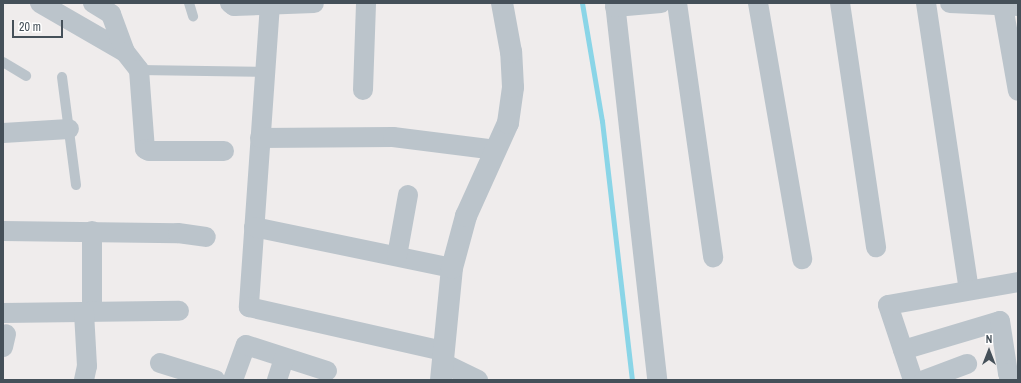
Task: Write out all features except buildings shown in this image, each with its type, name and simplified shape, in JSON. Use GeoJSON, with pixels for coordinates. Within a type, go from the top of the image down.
{"type":"FeatureCollection","features":[{"type":"Feature","properties":{"kind":"street"},"geometry":{"type":"LineString","coordinates":[[40,3],[125,52]]}},
{"type":"Feature","properties":{"kind":"street"},"geometry":{"type":"LineString","coordinates":[[76,24],[89,3]]}},
{"type":"Feature","properties":{"kind":"street"},"geometry":{"type":"LineString","coordinates":[[93,3],[111,14],[125,52],[139,70],[145,148],[150,150],[224,151]]}},
{"type":"Feature","properties":{"kind":"street"},"geometry":{"type":"LineString","coordinates":[[230,3],[234,6],[314,3]]}},
{"type":"Feature","properties":{"kind":"street"},"geometry":{"type":"LineString","coordinates":[[363,90],[366,3]]}},
{"type":"Feature","properties":{"kind":"street"},"geometry":{"type":"LineString","coordinates":[[442,365],[452,268],[466,216],[508,123],[513,87],[510,52],[502,3]]}},
{"type":"Feature","properties":{"kind":"street"},"geometry":{"type":"LineString","coordinates":[[657,380],[615,5],[661,3]]}},
{"type":"Feature","properties":{"kind":"street"},"geometry":{"type":"LineString","coordinates":[[677,3],[713,257]]}},
{"type":"Feature","properties":{"kind":"street"},"geometry":{"type":"LineString","coordinates":[[758,3],[802,259]]}},
{"type":"Feature","properties":{"kind":"street"},"geometry":{"type":"LineString","coordinates":[[840,3],[876,247]]}},
{"type":"Feature","properties":{"kind":"street"},"geometry":{"type":"LineString","coordinates":[[926,3],[969,290]]}},
{"type":"Feature","properties":{"kind":"street"},"geometry":{"type":"LineString","coordinates":[[950,3],[1010,6],[1018,91]]}},
{"type":"Feature","properties":{"kind":"street"},"geometry":{"type":"LineString","coordinates":[[270,4],[249,307],[442,365],[478,380]]}},
{"type":"Feature","properties":{"kind":"street"},"geometry":{"type":"LineString","coordinates":[[3,133],[69,129]]}},
{"type":"Feature","properties":{"kind":"street"},"geometry":{"type":"LineString","coordinates":[[260,138],[393,137],[496,150]]}},
{"type":"Feature","properties":{"kind":"street"},"geometry":{"type":"LineString","coordinates":[[397,256],[408,195]]}},
{"type":"Feature","properties":{"kind":"street"},"geometry":{"type":"LineString","coordinates":[[254,227],[452,268]]}},
{"type":"Feature","properties":{"kind":"street"},"geometry":{"type":"LineString","coordinates":[[3,231],[178,233],[206,238]]}},
{"type":"Feature","properties":{"kind":"street"},"geometry":{"type":"LineString","coordinates":[[84,380],[87,366],[92,231]]}},
{"type":"Feature","properties":{"kind":"street"},"geometry":{"type":"LineString","coordinates":[[913,380],[888,305],[1018,282]]}},
{"type":"Feature","properties":{"kind":"street"},"geometry":{"type":"LineString","coordinates":[[3,313],[179,311]]}},
{"type":"Feature","properties":{"kind":"street"},"geometry":{"type":"LineString","coordinates":[[903,350],[1000,321],[1010,380]]}},
{"type":"Feature","properties":{"kind":"street"},"geometry":{"type":"LineString","coordinates":[[233,380],[246,345],[327,371]]}},
{"type":"Feature","properties":{"kind":"street"},"geometry":{"type":"LineString","coordinates":[[277,380],[284,358]]}},
{"type":"Feature","properties":{"kind":"street"},"geometry":{"type":"LineString","coordinates":[[160,363],[215,380]]}},
{"type":"Feature","properties":{"kind":"street"},"geometry":{"type":"LineString","coordinates":[[924,380],[967,364]]}},
{"type":"Feature","properties":{"kind":"lane"},"geometry":{"type":"LineString","coordinates":[[189,3],[193,16]]}},
{"type":"Feature","properties":{"kind":"lane"},"geometry":{"type":"LineString","coordinates":[[3,62],[26,76]]}},
{"type":"Feature","properties":{"kind":"lane"},"geometry":{"type":"LineString","coordinates":[[139,70],[265,72]]}},
{"type":"Feature","properties":{"kind":"lane"},"geometry":{"type":"LineString","coordinates":[[62,77],[76,185]]}},
{"type":"Feature","properties":{"kind":"waterway"},"geometry":{"type":"LineString","coordinates":[[582,3],[602,121],[632,380]]}}]}
